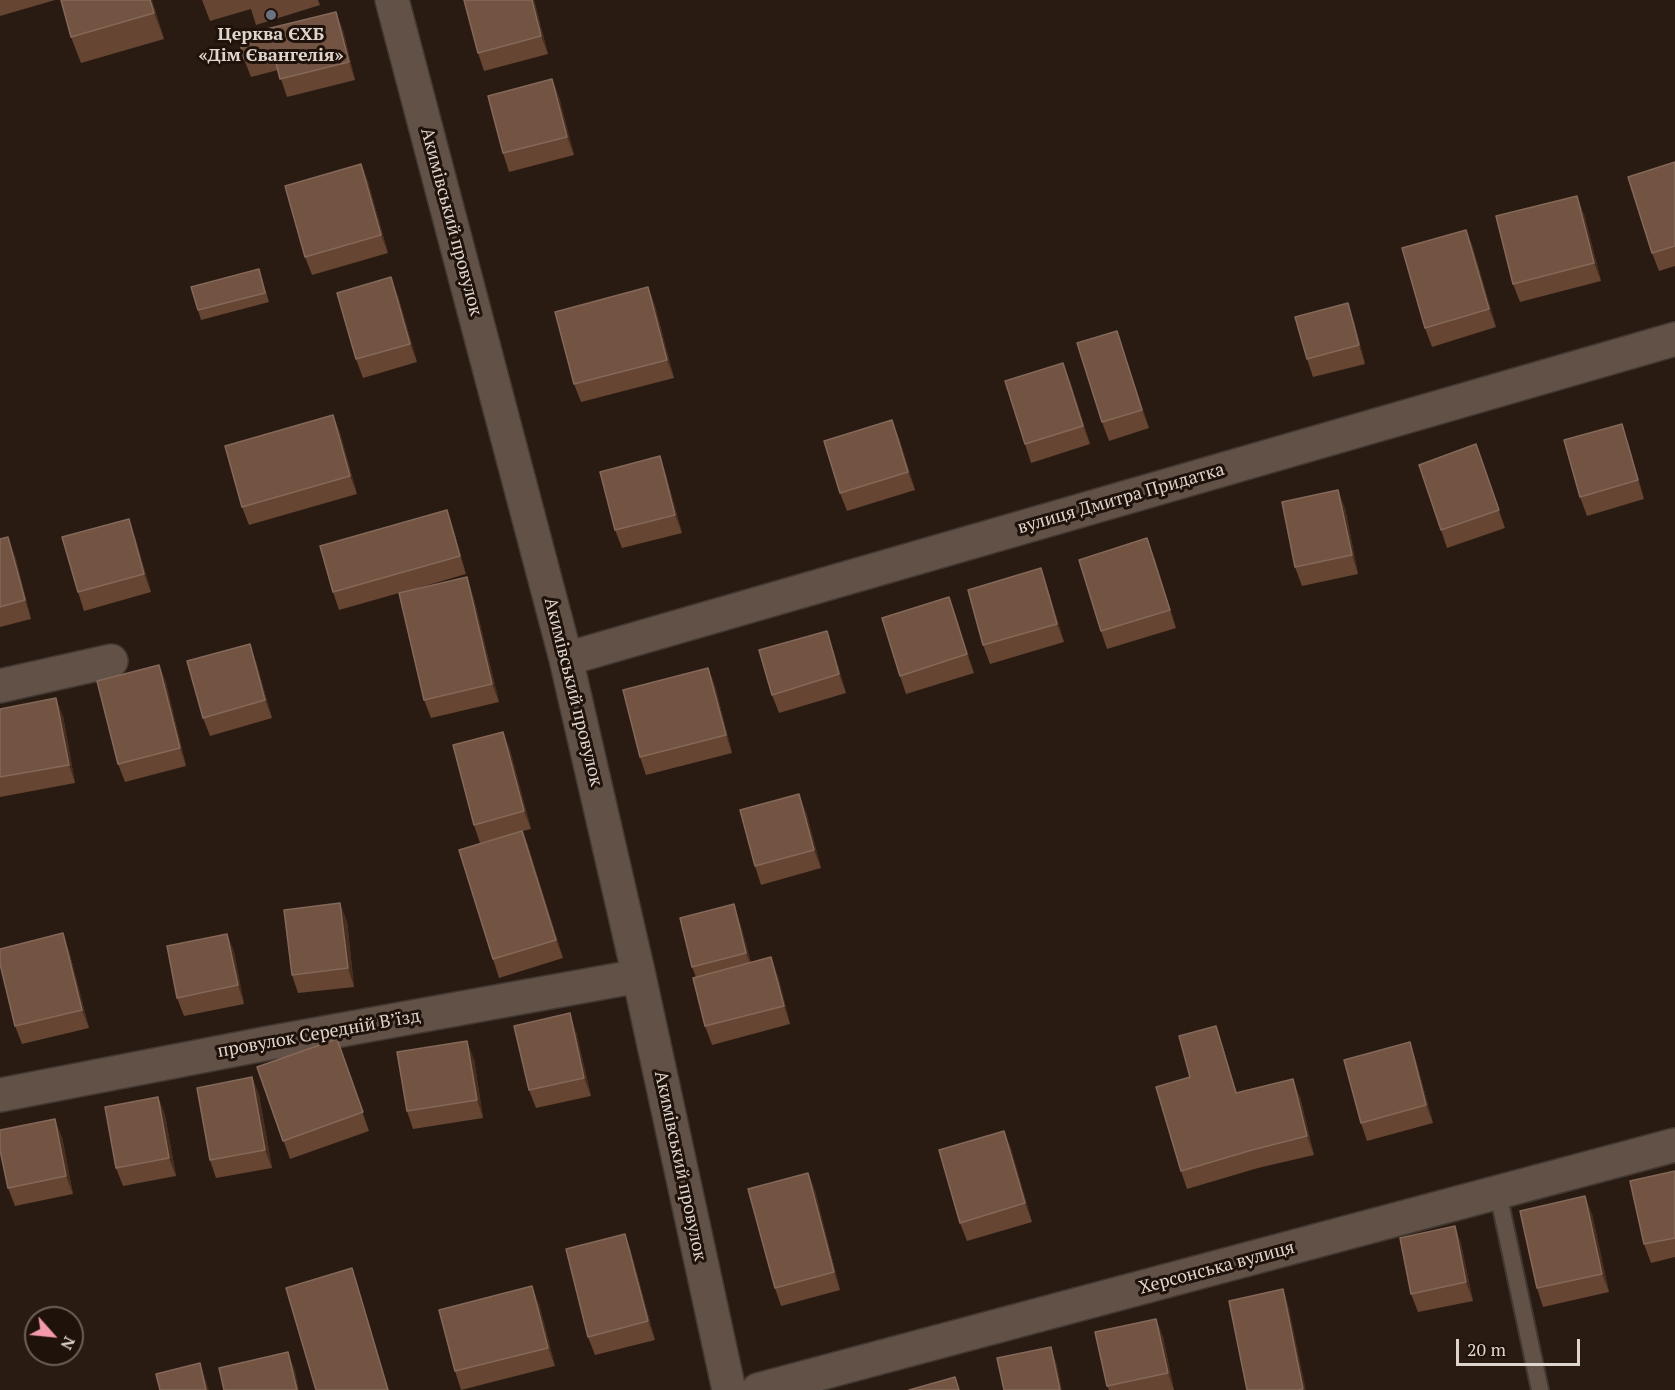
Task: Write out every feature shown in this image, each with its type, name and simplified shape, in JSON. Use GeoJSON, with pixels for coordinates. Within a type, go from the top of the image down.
{"type":"FeatureCollection","features":[{"type":"Feature","properties":{"kind":"street","name":"Акимівський провулок"},"geometry":{"type":"LineString","coordinates":[[392,0],[566,659],[639,976],[729,1390]]}},
{"type":"Feature","properties":{"kind":"street","name":"вулиця Дмитра Придатка"},"geometry":{"type":"LineString","coordinates":[[566,659],[1675,339]]}},
{"type":"Feature","properties":{"kind":"street"},"geometry":{"type":"LineString","coordinates":[[0,686],[111,661]]}},
{"type":"Feature","properties":{"kind":"street","name":"провулок Середній Вʼїзд"},"geometry":{"type":"LineString","coordinates":[[0,1095],[269,1043],[639,976]]}},
{"type":"Feature","properties":{"kind":"street","name":"Херсонська вулиця"},"geometry":{"type":"LineString","coordinates":[[758,1390],[1675,1144]]}},
{"type":"Feature","properties":{"kind":"lane"},"geometry":{"type":"LineString","coordinates":[[1498,1193],[1540,1390]]}},
{"type":"Feature","properties":{"kind":"building"},"geometry":{"type":"Polygon","coordinates":[[[61,0],[150,0],[154,13],[71,37],[61,0]]]}},
{"type":"Feature","properties":{"kind":"building"},"geometry":{"type":"Polygon","coordinates":[[[464,0],[532,0],[541,36],[478,53],[464,0]]]}},
{"type":"Feature","properties":{"kind":"building"},"geometry":{"type":"Polygon","coordinates":[[[336,12],[349,62],[280,79],[273,51],[244,59],[238,36],[336,12]]]}},
{"type":"Feature","properties":{"kind":"building"},"geometry":{"type":"Polygon","coordinates":[[[552,79],[567,137],[503,153],[488,96],[552,79]]]}},
{"type":"Feature","properties":{"kind":"building"},"geometry":{"type":"Polygon","coordinates":[[[1675,162],[1675,246],[1652,253],[1628,177],[1675,162]]]}},
{"type":"Feature","properties":{"kind":"building"},"geometry":{"type":"Polygon","coordinates":[[[361,164],[381,235],[305,257],[285,186],[361,164]]]}},
{"type":"Feature","properties":{"kind":"building"},"geometry":{"type":"Polygon","coordinates":[[[1577,196],[1594,263],[1513,284],[1496,216],[1577,196]]]}},
{"type":"Feature","properties":{"kind":"building"},"geometry":{"type":"Polygon","coordinates":[[[1466,230],[1489,309],[1425,328],[1402,248],[1466,230]]]}},
{"type":"Feature","properties":{"kind":"building"},"geometry":{"type":"Polygon","coordinates":[[[259,269],[265,293],[198,310],[191,287],[259,269]]]}},
{"type":"Feature","properties":{"kind":"building"},"geometry":{"type":"Polygon","coordinates":[[[391,277],[410,344],[356,359],[337,293],[391,277]]]}},
{"type":"Feature","properties":{"kind":"building"},"geometry":{"type":"Polygon","coordinates":[[[648,287],[667,360],[574,384],[555,312],[648,287]]]}},
{"type":"Feature","properties":{"kind":"building"},"geometry":{"type":"Polygon","coordinates":[[[1348,303],[1359,345],[1307,359],[1295,317],[1348,303]]]}},
{"type":"Feature","properties":{"kind":"building"},"geometry":{"type":"Polygon","coordinates":[[[1117,331],[1142,410],[1102,422],[1077,343],[1117,331]]]}},
{"type":"Feature","properties":{"kind":"building"},"geometry":{"type":"Polygon","coordinates":[[[1063,363],[1083,426],[1025,444],[1005,381],[1063,363]]]}},
{"type":"Feature","properties":{"kind":"building"},"geometry":{"type":"Polygon","coordinates":[[[333,415],[350,476],[242,507],[225,446],[333,415]]]}},
{"type":"Feature","properties":{"kind":"building"},"geometry":{"type":"Polygon","coordinates":[[[892,420],[908,472],[840,493],[824,441],[892,420]]]}},
{"type":"Feature","properties":{"kind":"building"},"geometry":{"type":"Polygon","coordinates":[[[1622,424],[1638,480],[1580,497],[1564,440],[1622,424]]]}},
{"type":"Feature","properties":{"kind":"building"},"geometry":{"type":"Polygon","coordinates":[[[1476,444],[1499,510],[1441,530],[1419,465],[1476,444]]]}},
{"type":"Feature","properties":{"kind":"building"},"geometry":{"type":"Polygon","coordinates":[[[660,456],[675,515],[615,530],[600,472],[660,456]]]}},
{"type":"Feature","properties":{"kind":"building"},"geometry":{"type":"Polygon","coordinates":[[[1338,490],[1352,555],[1295,567],[1282,502],[1338,490]]]}},
{"type":"Feature","properties":{"kind":"building"},"geometry":{"type":"Polygon","coordinates":[[[447,510],[460,556],[333,592],[320,546],[447,510]]]}},
{"type":"Feature","properties":{"kind":"building"},"geometry":{"type":"Polygon","coordinates":[[[129,519],[144,574],[78,592],[62,537],[129,519]]]}},
{"type":"Feature","properties":{"kind":"building"},"geometry":{"type":"Polygon","coordinates":[[[8,537],[25,600],[0,607],[0,539],[8,537]]]}},
{"type":"Feature","properties":{"kind":"building"},"geometry":{"type":"Polygon","coordinates":[[[1147,538],[1170,610],[1101,631],[1079,560],[1147,538]]]}},
{"type":"Feature","properties":{"kind":"building"},"geometry":{"type":"Polygon","coordinates":[[[1041,568],[1057,624],[983,645],[968,590],[1041,568]]]}},
{"type":"Feature","properties":{"kind":"building"},"geometry":{"type":"Polygon","coordinates":[[[467,577],[492,684],[424,700],[399,593],[467,577]]]}},
{"type":"Feature","properties":{"kind":"building"},"geometry":{"type":"Polygon","coordinates":[[[949,597],[967,654],[900,676],[882,618],[949,597]]]}},
{"type":"Feature","properties":{"kind":"building"},"geometry":{"type":"Polygon","coordinates":[[[827,631],[839,674],[772,695],[759,650],[827,631]]]}},
{"type":"Feature","properties":{"kind":"building"},"geometry":{"type":"Polygon","coordinates":[[[250,644],[265,700],[203,718],[187,661],[250,644]]]}},
{"type":"Feature","properties":{"kind":"building"},"geometry":{"type":"Polygon","coordinates":[[[159,665],[180,748],[118,764],[97,681],[159,665]]]}},
{"type":"Feature","properties":{"kind":"building"},"geometry":{"type":"Polygon","coordinates":[[[708,668],[726,735],[640,757],[623,690],[708,668]]]}},
{"type":"Feature","properties":{"kind":"building"},"geometry":{"type":"Polygon","coordinates":[[[56,698],[69,765],[0,777],[0,709],[56,698]]]}},
{"type":"Feature","properties":{"kind":"building"},"geometry":{"type":"Polygon","coordinates":[[[503,732],[524,811],[474,825],[453,745],[503,732]]]}},
{"type":"Feature","properties":{"kind":"building"},"geometry":{"type":"Polygon","coordinates":[[[799,794],[814,850],[755,866],[740,810],[799,794]]]}},
{"type":"Feature","properties":{"kind":"building"},"geometry":{"type":"Polygon","coordinates":[[[522,831],[556,940],[493,959],[459,850],[522,831]]]}},
{"type":"Feature","properties":{"kind":"building"},"geometry":{"type":"Polygon","coordinates":[[[340,903],[348,968],[292,975],[284,910],[340,903]]]}},
{"type":"Feature","properties":{"kind":"building"},"geometry":{"type":"Polygon","coordinates":[[[734,904],[746,953],[692,967],[680,918],[734,904]]]}},
{"type":"Feature","properties":{"kind":"building"},"geometry":{"type":"Polygon","coordinates":[[[63,933],[82,1010],[15,1026],[0,964],[0,949],[63,933]]]}},
{"type":"Feature","properties":{"kind":"building"},"geometry":{"type":"Polygon","coordinates":[[[227,934],[238,985],[177,998],[167,946],[227,934]]]}},
{"type":"Feature","properties":{"kind":"building"},"geometry":{"type":"Polygon","coordinates":[[[771,957],[784,1006],[705,1026],[693,978],[771,957]]]}},
{"type":"Feature","properties":{"kind":"building"},"geometry":{"type":"Polygon","coordinates":[[[570,1013],[584,1078],[529,1090],[514,1026],[570,1013]]]}},
{"type":"Feature","properties":{"kind":"building"},"geometry":{"type":"Polygon","coordinates":[[[1216,1026],[1236,1093],[1293,1079],[1307,1136],[1181,1171],[1156,1087],[1190,1077],[1179,1036],[1216,1026]]]}},
{"type":"Feature","properties":{"kind":"building"},"geometry":{"type":"Polygon","coordinates":[[[337,1039],[363,1112],[283,1141],[257,1067],[337,1039]]]}},
{"type":"Feature","properties":{"kind":"building"},"geometry":{"type":"Polygon","coordinates":[[[467,1041],[477,1100],[407,1111],[397,1052],[467,1041]]]}},
{"type":"Feature","properties":{"kind":"building"},"geometry":{"type":"Polygon","coordinates":[[[1410,1042],[1426,1105],[1361,1123],[1344,1060],[1410,1042]]]}},
{"type":"Feature","properties":{"kind":"building"},"geometry":{"type":"Polygon","coordinates":[[[252,1077],[265,1150],[210,1160],[197,1088],[252,1077]]]}},
{"type":"Feature","properties":{"kind":"building"},"geometry":{"type":"Polygon","coordinates":[[[158,1097],[169,1158],[116,1168],[105,1107],[158,1097]]]}},
{"type":"Feature","properties":{"kind":"building"},"geometry":{"type":"Polygon","coordinates":[[[55,1119],[66,1176],[8,1188],[0,1150],[0,1130],[55,1119]]]}},
{"type":"Feature","properties":{"kind":"building"},"geometry":{"type":"Polygon","coordinates":[[[1004,1131],[1025,1203],[960,1223],[939,1150],[1004,1131]]]}},
{"type":"Feature","properties":{"kind":"building"},"geometry":{"type":"Polygon","coordinates":[[[1675,1171],[1675,1238],[1644,1244],[1630,1181],[1675,1171]]]}},
{"type":"Feature","properties":{"kind":"building"},"geometry":{"type":"Polygon","coordinates":[[[808,1173],[834,1272],[775,1288],[748,1189],[808,1173]]]}},
{"type":"Feature","properties":{"kind":"building"},"geometry":{"type":"Polygon","coordinates":[[[1585,1196],[1602,1274],[1537,1288],[1520,1211],[1585,1196]]]}},
{"type":"Feature","properties":{"kind":"building"},"geometry":{"type":"Polygon","coordinates":[[[1455,1226],[1466,1282],[1411,1294],[1400,1238],[1455,1226]]]}},
{"type":"Feature","properties":{"kind":"building"},"geometry":{"type":"Polygon","coordinates":[[[625,1234],[648,1321],[588,1337],[566,1249],[625,1234]]]}},
{"type":"Feature","properties":{"kind":"building"},"geometry":{"type":"Polygon","coordinates":[[[352,1268],[388,1390],[316,1390],[286,1288],[352,1268]]]}},
{"type":"Feature","properties":{"kind":"building"},"geometry":{"type":"Polygon","coordinates":[[[532,1286],[548,1348],[455,1371],[439,1310],[532,1286]]]}},
{"type":"Feature","properties":{"kind":"building"},"geometry":{"type":"Polygon","coordinates":[[[1283,1289],[1303,1389],[1247,1390],[1229,1301],[1283,1289]]]}},
{"type":"Feature","properties":{"kind":"building"},"geometry":{"type":"Polygon","coordinates":[[[1156,1319],[1168,1373],[1107,1386],[1095,1332],[1156,1319]]]}},
{"type":"Feature","properties":{"kind":"building"},"geometry":{"type":"Polygon","coordinates":[[[1051,1347],[1060,1390],[1004,1390],[997,1358],[1051,1347]]]}},
{"type":"Feature","properties":{"kind":"building"},"geometry":{"type":"Polygon","coordinates":[[[288,1352],[297,1390],[224,1390],[219,1368],[288,1352]]]}},
{"type":"Feature","properties":{"kind":"building"},"geometry":{"type":"Polygon","coordinates":[[[200,1363],[206,1390],[160,1390],[156,1374],[200,1363]]]}},
{"type":"Feature","properties":{"kind":"building"},"geometry":{"type":"Polygon","coordinates":[[[955,1377],[959,1390],[909,1390],[955,1377]]]}},
{"type":"Feature","properties":{"kind":"place","name":"Церква ЄХБ «Дім Євангелія»"},"geometry":{"type":"Point","coordinates":[271,15]}}]}
